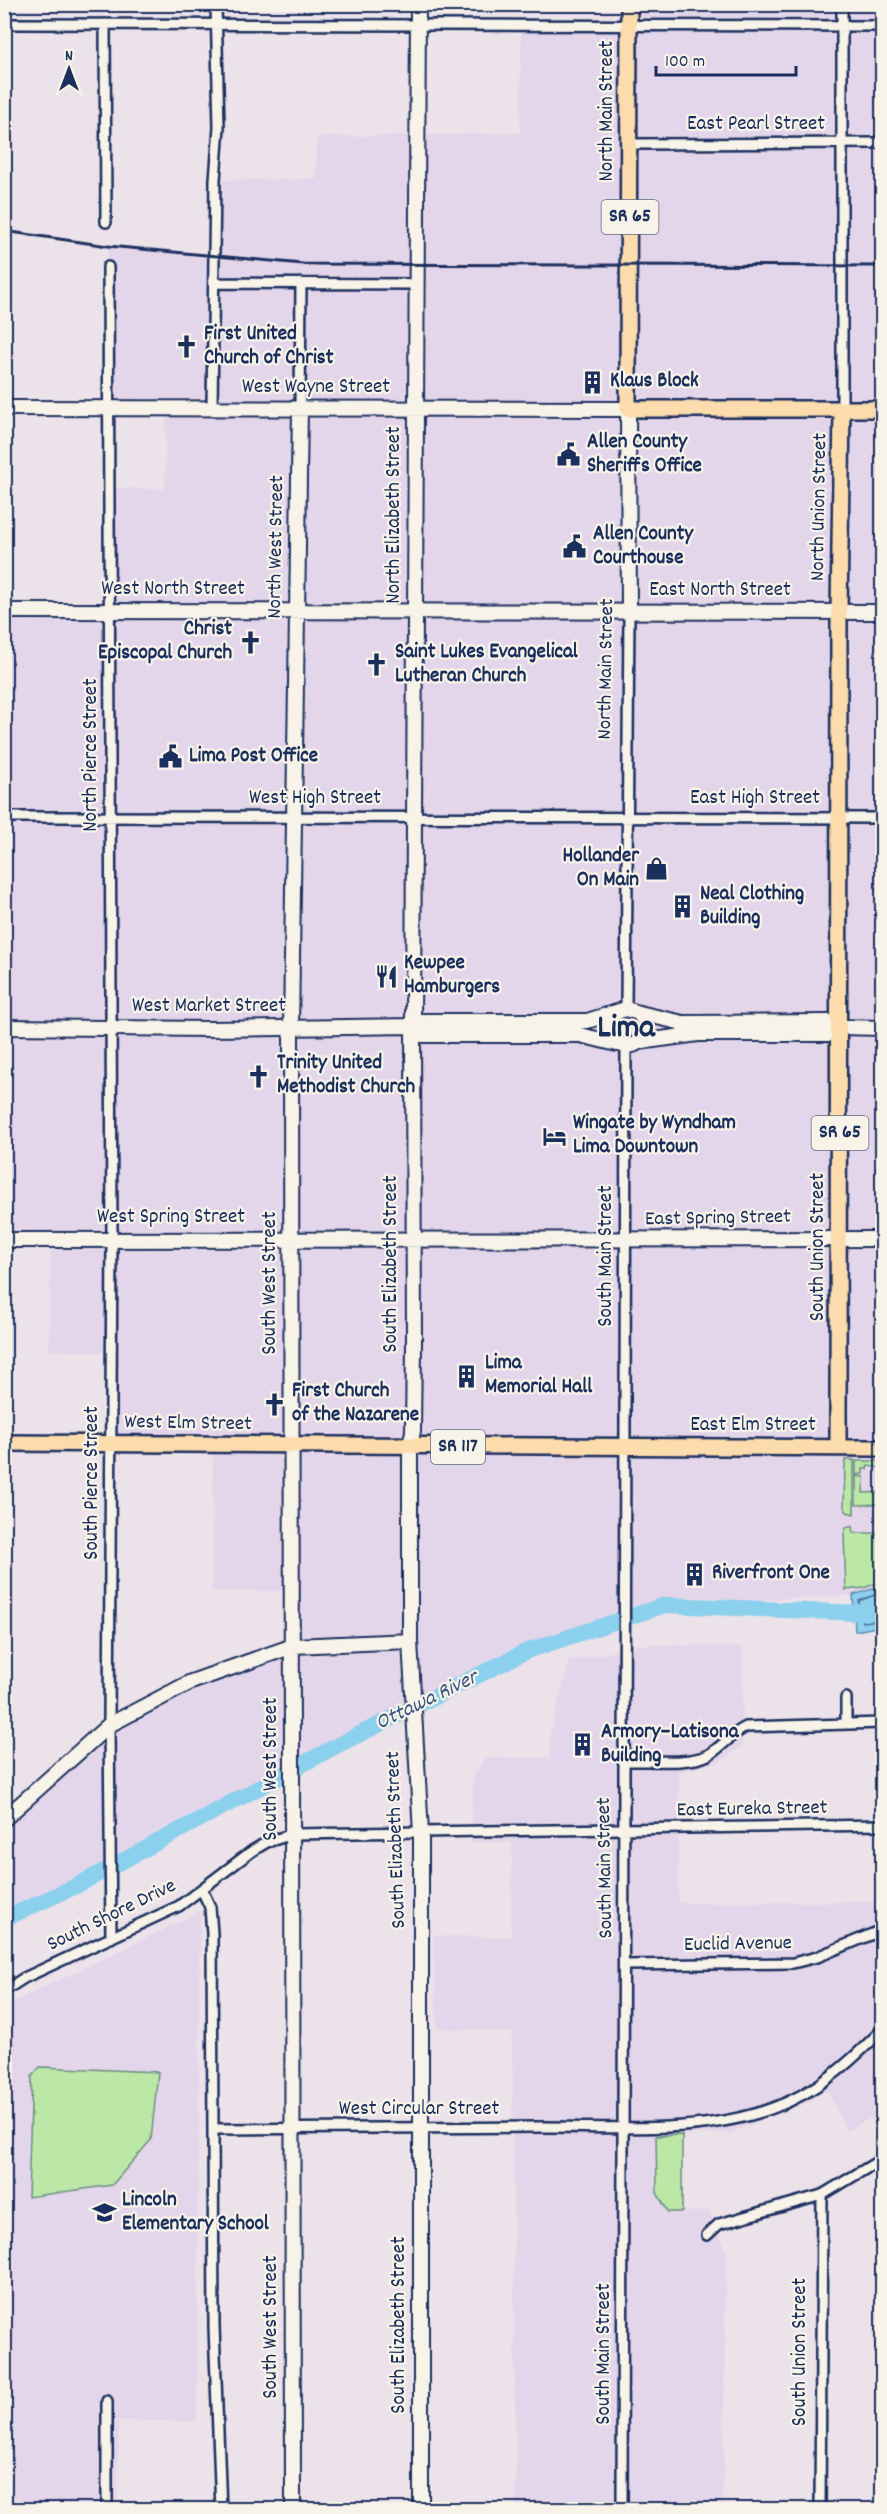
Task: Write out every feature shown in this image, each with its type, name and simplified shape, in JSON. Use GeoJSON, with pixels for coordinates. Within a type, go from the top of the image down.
{"type":"FeatureCollection","features":[{"type":"Feature","properties":{"kind":"main road","name":"North Main Street"},"geometry":{"type":"LineString","coordinates":[[628,409],[629,4]]}},
{"type":"Feature","properties":{"kind":"main road"},"geometry":{"type":"LineString","coordinates":[[628,409],[882,409]]}},
{"type":"Feature","properties":{"kind":"main road","name":"North Union Street"},"geometry":{"type":"LineString","coordinates":[[840,1010],[839,612],[842,409]]}},
{"type":"Feature","properties":{"kind":"main road","name":"South Union Street"},"geometry":{"type":"LineString","coordinates":[[838,1447],[840,1010]]}},
{"type":"Feature","properties":{"kind":"main road","name":"West Elm Street"},"geometry":{"type":"LineString","coordinates":[[4,1443],[624,1447]]}},
{"type":"Feature","properties":{"kind":"main road","name":"East Elm Street"},"geometry":{"type":"LineString","coordinates":[[624,1447],[882,1448]]}},
{"type":"Feature","properties":{"kind":"street"},"geometry":{"type":"LineString","coordinates":[[212,408],[215,180],[219,127],[216,4]]}},
{"type":"Feature","properties":{"kind":"street","name":"North Elizabeth Street"},"geometry":{"type":"LineString","coordinates":[[413,1026],[418,4]]}},
{"type":"Feature","properties":{"kind":"street","name":"North Union Street"},"geometry":{"type":"LineString","coordinates":[[842,4],[842,409]]}},
{"type":"Feature","properties":{"kind":"street"},"geometry":{"type":"LineString","coordinates":[[4,24],[882,26]]}},
{"type":"Feature","properties":{"kind":"street"},"geometry":{"type":"LineString","coordinates":[[105,24],[106,222]]}},
{"type":"Feature","properties":{"kind":"street","name":"East Pearl Street"},"geometry":{"type":"LineString","coordinates":[[630,144],[882,143]]}},
{"type":"Feature","properties":{"kind":"street","name":"North Pierce Street"},"geometry":{"type":"LineString","coordinates":[[108,267],[111,1028]]}},
{"type":"Feature","properties":{"kind":"street"},"geometry":{"type":"LineString","coordinates":[[214,283],[417,284]]}},
{"type":"Feature","properties":{"kind":"street","name":"North West Street"},"geometry":{"type":"LineString","coordinates":[[291,1028],[301,283]]}},
{"type":"Feature","properties":{"kind":"street","name":"West Wayne Street"},"geometry":{"type":"LineString","coordinates":[[4,408],[628,409]]}},
{"type":"Feature","properties":{"kind":"street","name":"North Main Street"},"geometry":{"type":"LineString","coordinates":[[627,1012],[628,409]]}},
{"type":"Feature","properties":{"kind":"street","name":"West North Street"},"geometry":{"type":"LineString","coordinates":[[4,611],[629,612]]}},
{"type":"Feature","properties":{"kind":"street","name":"East North Street"},"geometry":{"type":"LineString","coordinates":[[629,612],[882,612]]}},
{"type":"Feature","properties":{"kind":"street","name":"West High Street"},"geometry":{"type":"LineString","coordinates":[[4,817],[626,817]]}},
{"type":"Feature","properties":{"kind":"street","name":"East High Street"},"geometry":{"type":"LineString","coordinates":[[626,817],[882,818]]}},
{"type":"Feature","properties":{"kind":"street"},"geometry":{"type":"LineString","coordinates":[[840,1027],[831,1034],[698,1034],[628,1044],[609,1034],[608,1028],[612,1016],[627,1012],[684,1023],[829,1022],[840,1027],[882,1028]]}},
{"type":"Feature","properties":{"kind":"street"},"geometry":{"type":"LineString","coordinates":[[627,1012],[645,1024],[628,1044]]}},
{"type":"Feature","properties":{"kind":"street","name":"West Market Street"},"geometry":{"type":"LineString","coordinates":[[4,1027],[413,1026],[424,1021],[591,1021],[627,1012]]}},
{"type":"Feature","properties":{"kind":"street","name":"West Market Street"},"geometry":{"type":"LineString","coordinates":[[413,1026],[422,1035],[580,1035],[628,1044]]}},
{"type":"Feature","properties":{"kind":"street","name":"South Elizabeth Street"},"geometry":{"type":"LineString","coordinates":[[413,1026],[413,1431],[410,1447],[410,1641],[421,1833],[421,2510]]}},
{"type":"Feature","properties":{"kind":"street","name":"South Pierce Street"},"geometry":{"type":"LineString","coordinates":[[111,1028],[112,1444],[109,1725],[111,1938]]}},
{"type":"Feature","properties":{"kind":"street","name":"South West Street"},"geometry":{"type":"LineString","coordinates":[[291,1028],[293,2510]]}},
{"type":"Feature","properties":{"kind":"street","name":"South Main Street"},"geometry":{"type":"LineString","coordinates":[[622,2510],[625,2127],[623,1648],[628,1044]]}},
{"type":"Feature","properties":{"kind":"street","name":"East Spring Street"},"geometry":{"type":"LineString","coordinates":[[626,1241],[882,1239]]}},
{"type":"Feature","properties":{"kind":"street","name":"West Spring Street"},"geometry":{"type":"LineString","coordinates":[[4,1240],[626,1241]]}},
{"type":"Feature","properties":{"kind":"street"},"geometry":{"type":"LineString","coordinates":[[4,1819],[109,1725],[191,1682],[293,1646],[410,1641]]}},
{"type":"Feature","properties":{"kind":"street"},"geometry":{"type":"LineString","coordinates":[[846,1698],[846,1724]]}},
{"type":"Feature","properties":{"kind":"street"},"geometry":{"type":"LineString","coordinates":[[623,1761],[700,1757],[718,1748],[734,1733],[747,1727],[882,1723]]}},
{"type":"Feature","properties":{"kind":"street","name":"East Eureka Street"},"geometry":{"type":"LineString","coordinates":[[421,1833],[882,1825]]}},
{"type":"Feature","properties":{"kind":"street","name":"South Shore Drive"},"geometry":{"type":"LineString","coordinates":[[4,1991],[24,1978],[179,1906],[267,1842],[293,1834],[421,1833]]}},
{"type":"Feature","properties":{"kind":"street"},"geometry":{"type":"LineString","coordinates":[[202,1890],[209,1902],[212,1933],[214,2327],[221,2510]]}},
{"type":"Feature","properties":{"kind":"street","name":"Euclid Avenue"},"geometry":{"type":"LineString","coordinates":[[624,1965],[793,1963],[817,1958],[882,1930]]}},
{"type":"Feature","properties":{"kind":"street","name":"West Circular Street"},"geometry":{"type":"LineString","coordinates":[[213,2129],[625,2127],[708,2123],[775,2108],[805,2094],[828,2079],[882,2030]]}},
{"type":"Feature","properties":{"kind":"street"},"geometry":{"type":"LineString","coordinates":[[707,2235],[719,2224],[822,2195],[882,2159]]}},
{"type":"Feature","properties":{"kind":"street","name":"South Union Street"},"geometry":{"type":"LineString","coordinates":[[820,2510],[822,2195]]}},
{"type":"Feature","properties":{"kind":"street"},"geometry":{"type":"LineString","coordinates":[[107,2401],[107,2510]]}},
{"type":"Feature","properties":{"kind":"shaded area"},"geometry":{"type":"Polygon","coordinates":[[[629,5],[882,5],[882,1586],[853,1595],[665,1605],[527,1651],[342,1743],[76,1886],[5,1919],[5,1819],[78,1751],[162,1696],[293,1646],[292,1591],[212,1591],[213,1446],[112,1444],[112,1353],[49,1350],[51,1239],[5,1240],[4,611],[109,611],[109,488],[165,489],[166,409],[109,408],[108,246],[214,258],[215,180],[316,179],[317,137],[520,133],[521,25],[629,26],[629,5]]]}},
{"type":"Feature","properties":{"kind":"shaded area"},"geometry":{"type":"Polygon","coordinates":[[[649,1644],[743,1647],[742,1747],[718,1762],[679,1772],[678,1903],[882,1902],[882,2133],[870,2118],[846,2131],[827,2090],[810,2101],[730,2133],[656,2136],[668,2212],[709,2211],[726,2251],[723,2509],[516,2509],[512,2033],[437,2028],[433,1936],[511,1937],[512,1842],[471,1843],[473,1777],[485,1758],[550,1757],[550,1735],[569,1661],[649,1644]]]}},
{"type":"Feature","properties":{"kind":"shaded area","name":"Lincoln Elementary School"},"geometry":{"type":"Polygon","coordinates":[[[200,1912],[197,2421],[119,2421],[117,2509],[12,2509],[7,2005],[200,1912]]]}},
{"type":"Feature","properties":{"kind":"green space"},"geometry":{"type":"Polygon","coordinates":[[[845,1460],[854,1460],[854,1514],[847,1512],[844,1507],[845,1460]]]}},
{"type":"Feature","properties":{"kind":"green space"},"geometry":{"type":"Polygon","coordinates":[[[856,1461],[882,1461],[882,1468],[868,1466],[867,1469],[863,1469],[863,1474],[856,1475],[856,1461]]]}},
{"type":"Feature","properties":{"kind":"green space"},"geometry":{"type":"Polygon","coordinates":[[[856,1476],[864,1477],[863,1493],[882,1492],[882,1504],[856,1505],[856,1476]]]}},
{"type":"Feature","properties":{"kind":"green space"},"geometry":{"type":"Polygon","coordinates":[[[852,1526],[853,1533],[882,1533],[882,1581],[864,1588],[846,1590],[844,1534],[846,1528],[852,1526]]]}},
{"type":"Feature","properties":{"kind":"green space"},"geometry":{"type":"Polygon","coordinates":[[[40,2067],[158,2072],[151,2140],[112,2185],[28,2197],[32,2076],[40,2067]]]}},
{"type":"Feature","properties":{"kind":"green space"},"geometry":{"type":"Polygon","coordinates":[[[682,2135],[682,2212],[668,2212],[657,2193],[656,2136],[682,2135]]]}},
{"type":"Feature","properties":{"kind":"water"},"geometry":{"type":"Polygon","coordinates":[[[882,1586],[882,1626],[855,1631],[853,1595],[882,1586]]]}},
{"type":"Feature","properties":{"kind":"waterway","name":"Ottawa River"},"geometry":{"type":"LineString","coordinates":[[4,1919],[76,1886],[342,1743],[527,1651],[665,1605],[859,1613],[882,1605]]}},
{"type":"Feature","properties":{"kind":"railway"},"geometry":{"type":"LineString","coordinates":[[4,231],[108,246],[303,264],[882,266]]}},
{"type":"Feature","properties":{"kind":"place","name":"First United Church of Christ"},"geometry":{"type":"Point","coordinates":[186,347]}},
{"type":"Feature","properties":{"kind":"place","name":"Klaus Block"},"geometry":{"type":"Point","coordinates":[592,382]}},
{"type":"Feature","properties":{"kind":"place","name":"Allen County Sheriffs Office"},"geometry":{"type":"Point","coordinates":[569,455]}},
{"type":"Feature","properties":{"kind":"place","name":"Allen County Courthouse"},"geometry":{"type":"Point","coordinates":[575,547]}},
{"type":"Feature","properties":{"kind":"place","name":"Christ Episcopal Church"},"geometry":{"type":"Point","coordinates":[250,642]}},
{"type":"Feature","properties":{"kind":"place","name":"Saint Lukes Evangelical Lutheran Church"},"geometry":{"type":"Point","coordinates":[377,665]}},
{"type":"Feature","properties":{"kind":"place","name":"Lima Post Office"},"geometry":{"type":"Point","coordinates":[171,757]}},
{"type":"Feature","properties":{"kind":"place","name":"Hollander On Main"},"geometry":{"type":"Point","coordinates":[657,869]}},
{"type":"Feature","properties":{"kind":"place","name":"Neal Clothing Building"},"geometry":{"type":"Point","coordinates":[682,907]}},
{"type":"Feature","properties":{"kind":"place","name":"Kewpee Hamburgers"},"geometry":{"type":"Point","coordinates":[386,976]}},
{"type":"Feature","properties":{"kind":"place","name":"Trinity United Methodist Church"},"geometry":{"type":"Point","coordinates":[259,1076]}},
{"type":"Feature","properties":{"kind":"place","name":"Wingate by Wyndham Lima Downtown"},"geometry":{"type":"Point","coordinates":[555,1136]}},
{"type":"Feature","properties":{"kind":"place","name":"Lima Memorial Hall"},"geometry":{"type":"Point","coordinates":[467,1376]}},
{"type":"Feature","properties":{"kind":"place","name":"First Church of the Nazarene"},"geometry":{"type":"Point","coordinates":[274,1404]}},
{"type":"Feature","properties":{"kind":"place","name":"Riverfront One"},"geometry":{"type":"Point","coordinates":[694,1574]}},
{"type":"Feature","properties":{"kind":"place","name":"Armory–Latisona Building"},"geometry":{"type":"Point","coordinates":[583,1745]}},
{"type":"Feature","properties":{"kind":"place","name":"Lincoln Elementary School"},"geometry":{"type":"Point","coordinates":[104,2213]}},
{"type":"Feature","properties":{"kind":"district","name":"Lima"},"geometry":{"type":"Point","coordinates":[626,1029]}}]}
